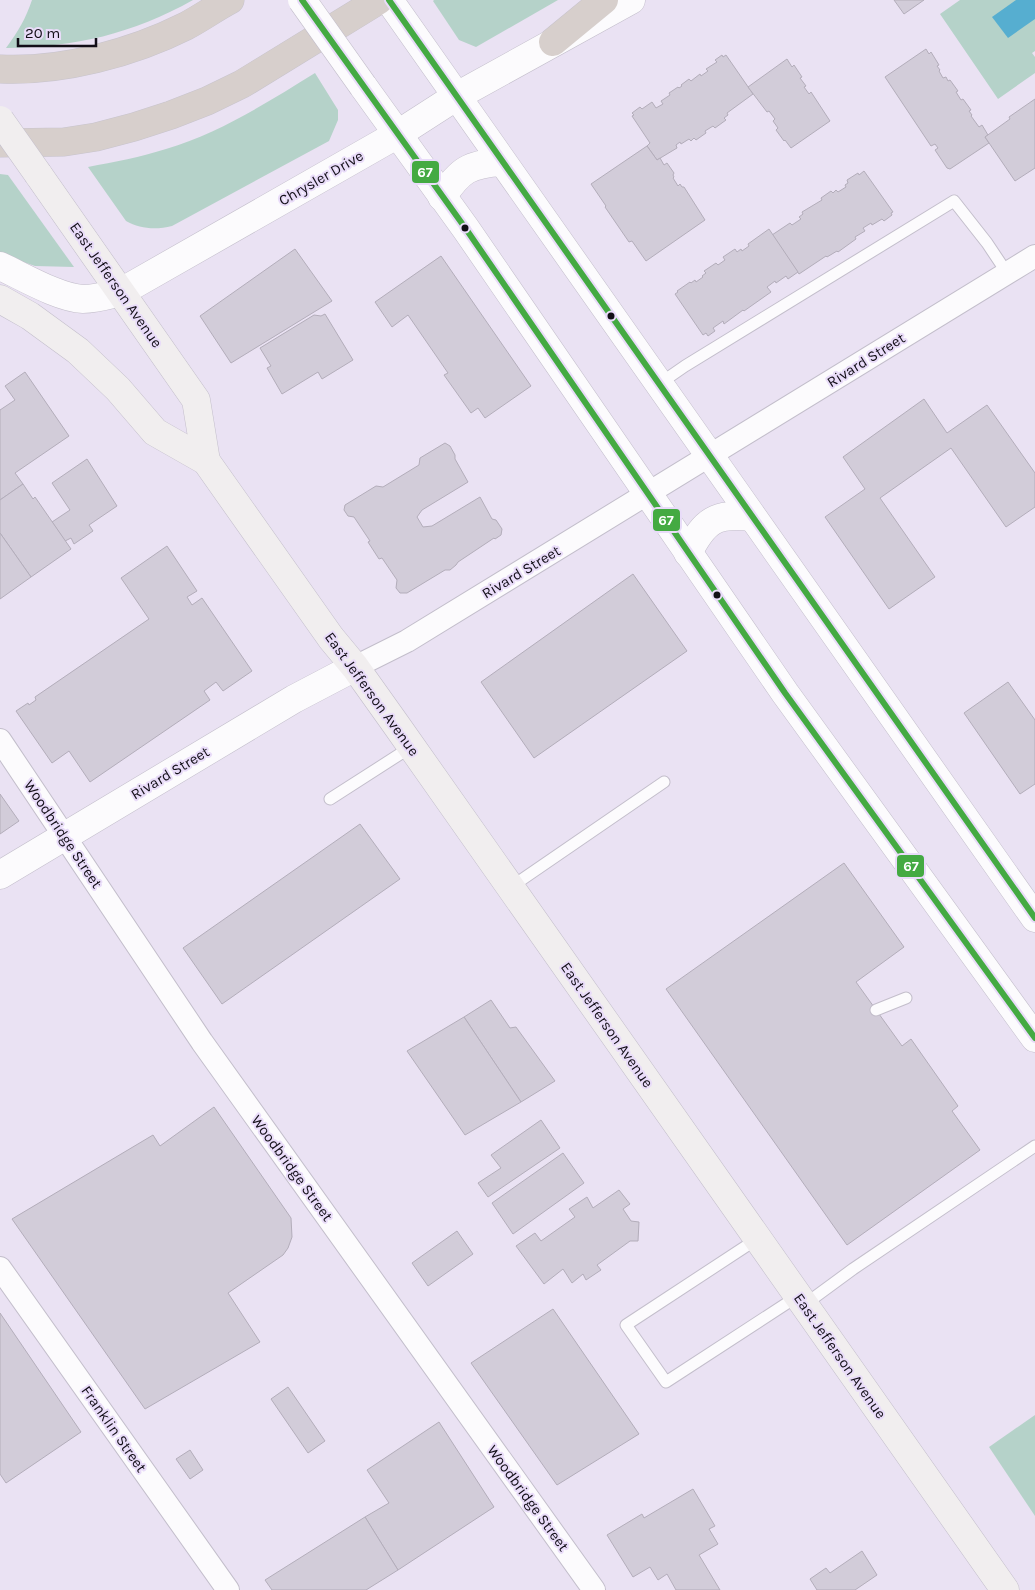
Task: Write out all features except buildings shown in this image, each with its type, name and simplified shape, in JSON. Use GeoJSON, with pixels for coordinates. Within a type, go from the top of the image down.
{"type":"FeatureCollection","features":[{"type":"Feature","properties":{"kind":"highway"},"geometry":{"type":"LineString","coordinates":[[0,69],[13,70],[47,67],[92,59],[124,50],[156,39],[187,25],[230,0]]}},
{"type":"Feature","properties":{"kind":"highway"},"geometry":{"type":"LineString","coordinates":[[0,143],[64,142],[96,137],[171,115],[207,101],[242,84],[379,0]]}},
{"type":"Feature","properties":{"kind":"highway"},"geometry":{"type":"LineString","coordinates":[[553,42],[604,0]]}},
{"type":"Feature","properties":{"kind":"main road","name":"East Jefferson Avenue"},"geometry":{"type":"LineString","coordinates":[[0,120],[196,400],[206,461]]}},
{"type":"Feature","properties":{"kind":"main road","name":"East Jefferson Avenue"},"geometry":{"type":"LineString","coordinates":[[0,299],[30,316],[78,351],[118,389],[155,432],[206,461],[331,638],[355,667],[1005,1590]]}},
{"type":"Feature","properties":{"kind":"street"},"geometry":{"type":"LineString","coordinates":[[302,0],[477,246],[785,693],[1035,1038]]}},
{"type":"Feature","properties":{"kind":"street"},"geometry":{"type":"LineString","coordinates":[[389,0],[1035,918]]}},
{"type":"Feature","properties":{"kind":"street","name":"Chrysler Drive"},"geometry":{"type":"LineString","coordinates":[[0,266],[68,296],[82,299],[121,292],[398,134],[457,96],[631,0]]}},
{"type":"Feature","properties":{"kind":"street"},"geometry":{"type":"LineString","coordinates":[[442,197],[452,181],[467,168],[484,163],[502,162]]}},
{"type":"Feature","properties":{"kind":"street","name":"Rivard Street"},"geometry":{"type":"LineString","coordinates":[[0,875],[294,699],[407,641],[1035,256]]}},
{"type":"Feature","properties":{"kind":"street"},"geometry":{"type":"LineString","coordinates":[[688,553],[698,534],[713,520],[733,515],[752,516]]}},
{"type":"Feature","properties":{"kind":"street","name":"Woodbridge Street"},"geometry":{"type":"LineString","coordinates":[[0,740],[202,1042],[594,1590]]}},
{"type":"Feature","properties":{"kind":"street","name":"Franklin Street"},"geometry":{"type":"LineString","coordinates":[[0,1268],[228,1590]]}},
{"type":"Feature","properties":{"kind":"lane"},"geometry":{"type":"LineString","coordinates":[[659,384],[954,201],[987,243],[1007,273]]}},
{"type":"Feature","properties":{"kind":"lane"},"geometry":{"type":"LineString","coordinates":[[330,799],[411,747]]}},
{"type":"Feature","properties":{"kind":"lane"},"geometry":{"type":"LineString","coordinates":[[510,887],[664,782]]}},
{"type":"Feature","properties":{"kind":"lane"},"geometry":{"type":"LineString","coordinates":[[876,1010],[906,998]]}},
{"type":"Feature","properties":{"kind":"lane"},"geometry":{"type":"LineString","coordinates":[[758,1239],[626,1325],[666,1382],[861,1264],[1035,1146]]}},
{"type":"Feature","properties":{"kind":"green space"},"geometry":{"type":"Polygon","coordinates":[[[32,0],[193,0],[148,22],[103,36],[56,45],[6,48],[21,25],[32,0]]]}},
{"type":"Feature","properties":{"kind":"green space"},"geometry":{"type":"Polygon","coordinates":[[[434,0],[558,0],[476,47],[459,40],[434,0]]]}},
{"type":"Feature","properties":{"kind":"green space"},"geometry":{"type":"Polygon","coordinates":[[[960,0],[1035,0],[1035,51],[1032,53],[1035,57],[1035,73],[998,99],[940,14],[960,0]]]}},
{"type":"Feature","properties":{"kind":"green space"},"geometry":{"type":"Polygon","coordinates":[[[315,73],[338,110],[338,120],[329,141],[172,226],[148,228],[126,221],[88,167],[157,152],[186,142],[243,116],[315,73]]]}},
{"type":"Feature","properties":{"kind":"green space"},"geometry":{"type":"Polygon","coordinates":[[[0,174],[8,175],[74,267],[35,266],[0,254],[0,174]]]}},
{"type":"Feature","properties":{"kind":"green space"},"geometry":{"type":"Polygon","coordinates":[[[1035,1415],[1035,1516],[989,1447],[1035,1415]]]}},
{"type":"Feature","properties":{"kind":"water"},"geometry":{"type":"Polygon","coordinates":[[[1016,0],[1035,0],[1035,19],[1008,38],[992,17],[1016,0]]]}},
{"type":"Feature","properties":{"kind":"transit line","name":"67"},"geometry":{"type":"LineString","coordinates":[[302,0],[466,229],[785,693],[1035,1038]]}},
{"type":"Feature","properties":{"kind":"transit line","name":"67"},"geometry":{"type":"LineString","coordinates":[[389,0],[1035,918]]}}]}
